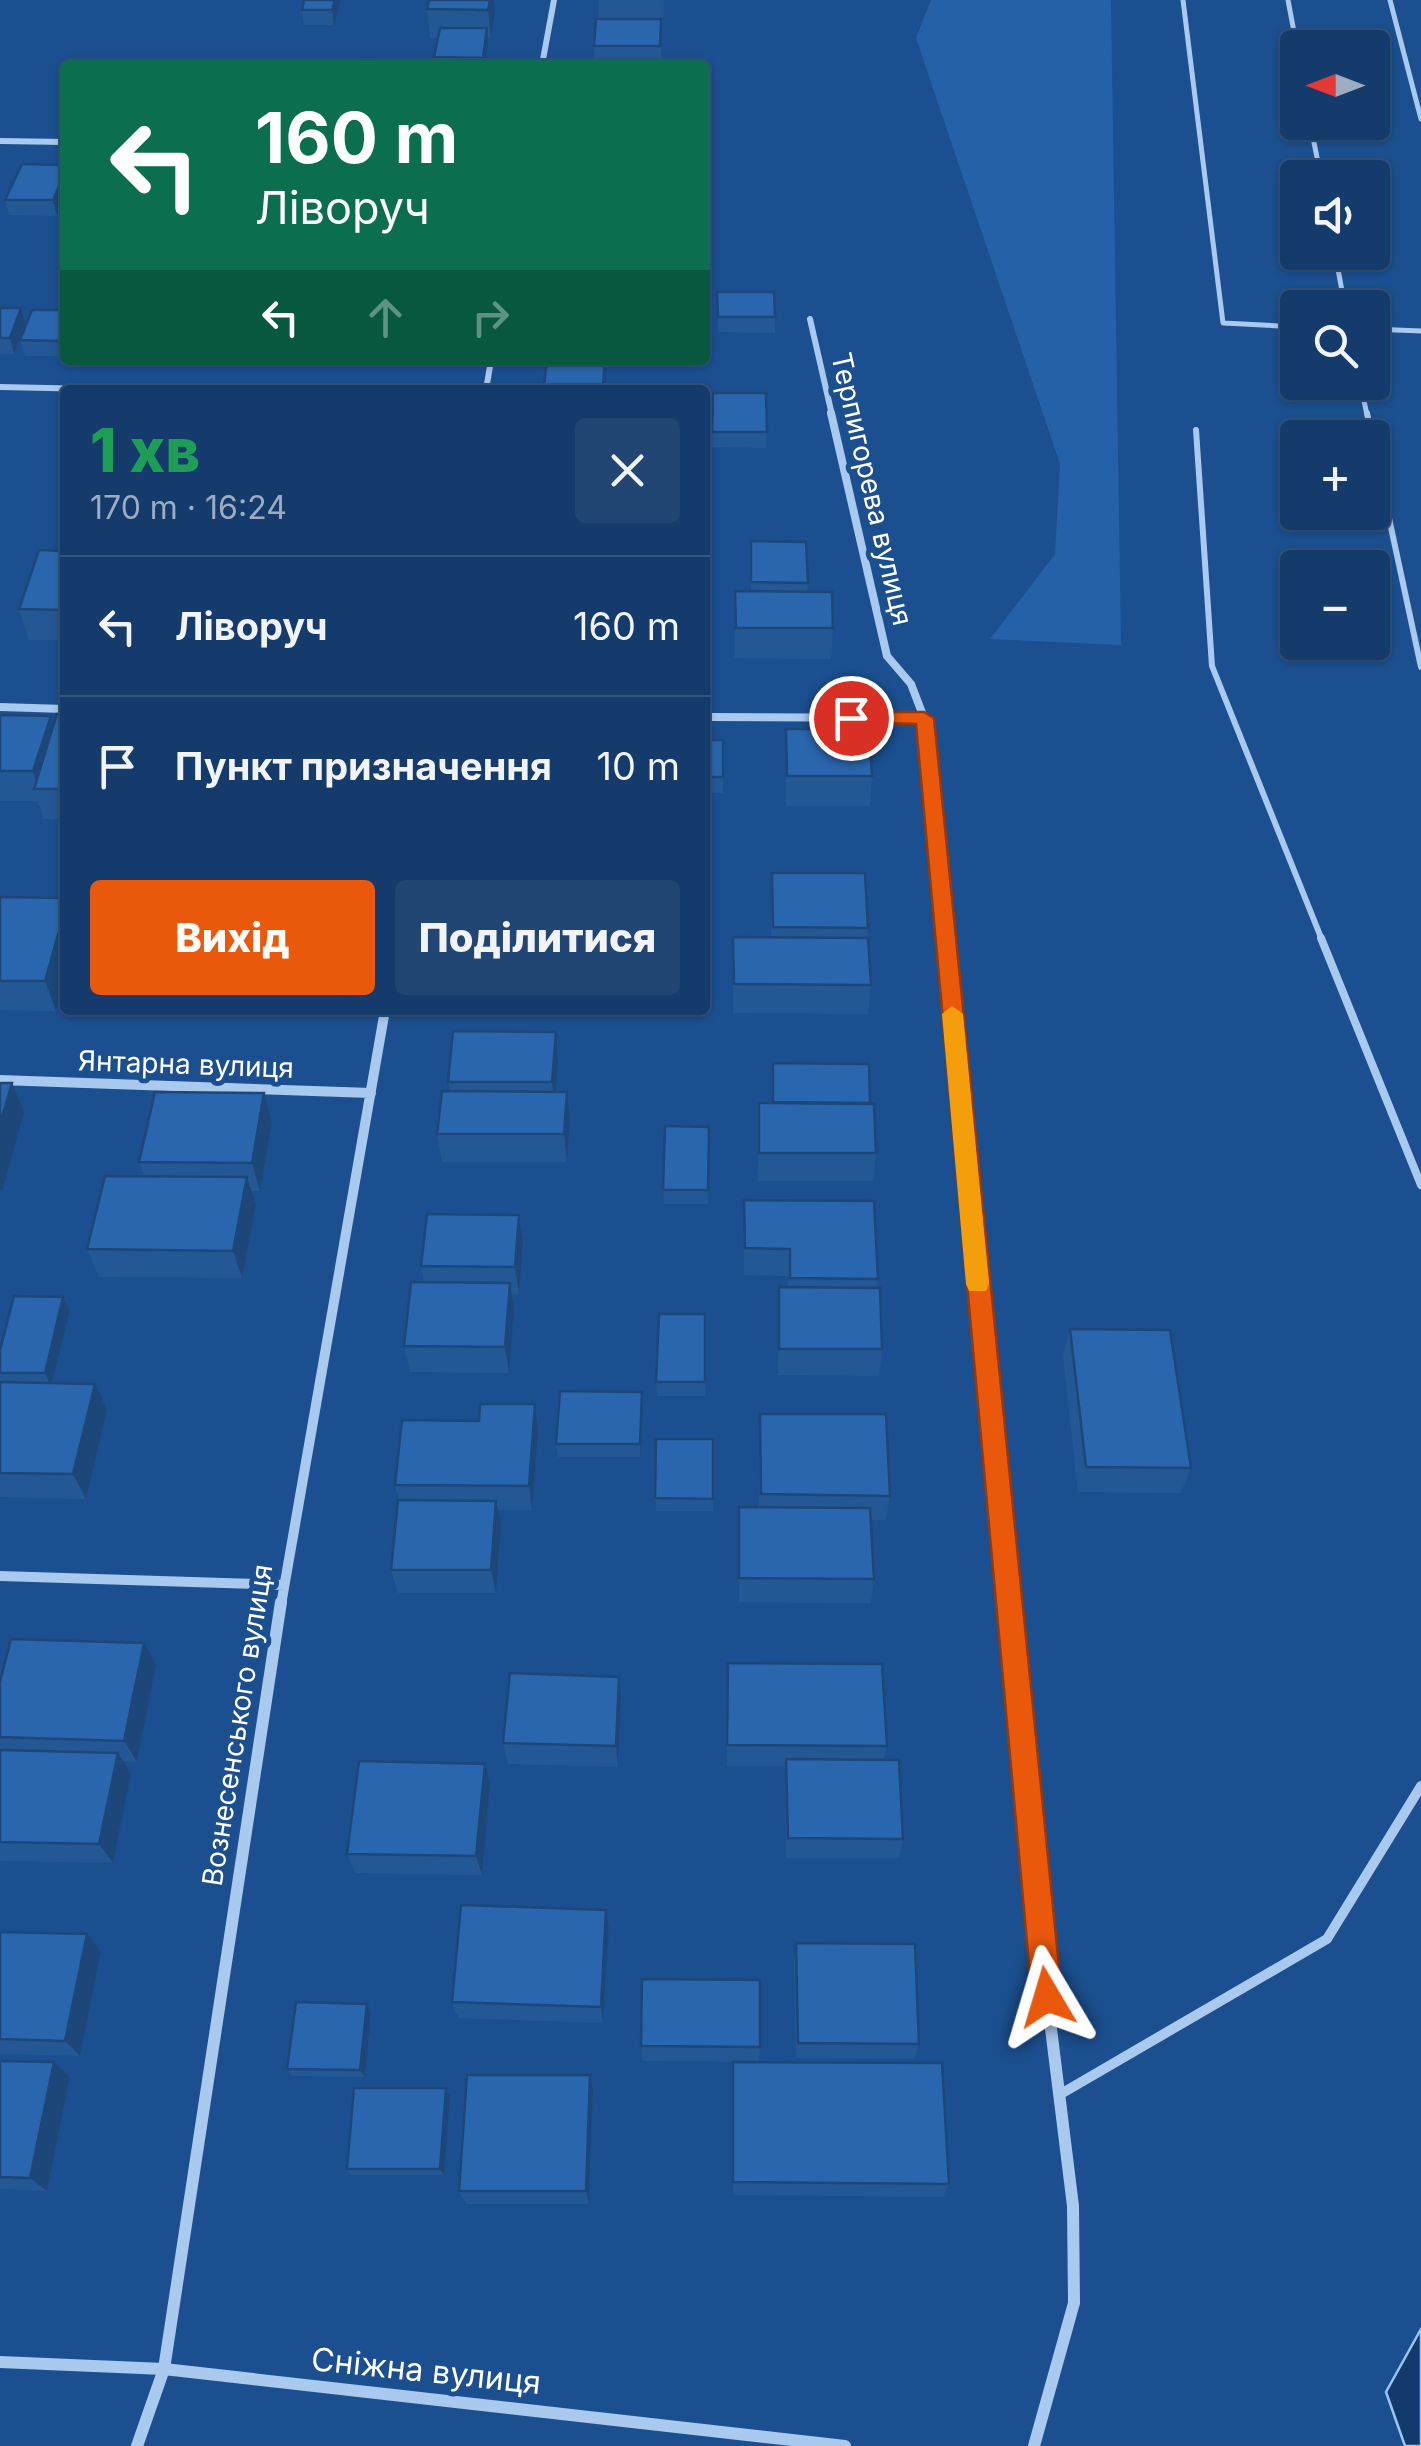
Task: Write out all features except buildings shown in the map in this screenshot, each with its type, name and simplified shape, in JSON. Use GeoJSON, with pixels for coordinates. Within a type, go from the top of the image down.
{"type":"FeatureCollection","features":[{"type":"Feature","properties":{"kind":"street"},"geometry":{"type":"LineString","coordinates":[[543,60],[554,0]]}},
{"type":"Feature","properties":{"kind":"street"},"geometry":{"type":"LineString","coordinates":[[0,142],[60,142]]}},
{"type":"Feature","properties":{"kind":"street","name":"Терпигорева вулиця"},"geometry":{"type":"LineString","coordinates":[[810,319],[887,656],[911,684],[924,718],[1038,1932],[1073,2206],[1074,2302],[1034,2446]]}},
{"type":"Feature","properties":{"kind":"street"},"geometry":{"type":"LineString","coordinates":[[0,387],[60,388]]}},
{"type":"Feature","properties":{"kind":"street"},"geometry":{"type":"LineString","coordinates":[[0,708],[60,709]]}},
{"type":"Feature","properties":{"kind":"street"},"geometry":{"type":"LineString","coordinates":[[710,717],[924,718]]}},
{"type":"Feature","properties":{"kind":"street","name":"Вознесенського вулиця"},"geometry":{"type":"LineString","coordinates":[[137,2446],[164,2370],[284,1584],[384,1015]]}},
{"type":"Feature","properties":{"kind":"street","name":"Янтарна вулиця"},"geometry":{"type":"LineString","coordinates":[[0,1080],[371,1093]]}},
{"type":"Feature","properties":{"kind":"street"},"geometry":{"type":"LineString","coordinates":[[0,1576],[284,1584]]}},
{"type":"Feature","properties":{"kind":"street","name":"Сніжна вулиця"},"geometry":{"type":"LineString","coordinates":[[0,2362],[164,2370],[845,2446]]}},
{"type":"Feature","properties":{"kind":"lane"},"geometry":{"type":"LineString","coordinates":[[1183,0],[1224,324],[1280,326]]}},
{"type":"Feature","properties":{"kind":"lane"},"geometry":{"type":"LineString","coordinates":[[1288,0],[1294,30]]}},
{"type":"Feature","properties":{"kind":"lane"},"geometry":{"type":"LineString","coordinates":[[1390,0],[1421,119]]}},
{"type":"Feature","properties":{"kind":"lane"},"geometry":{"type":"LineString","coordinates":[[1390,329],[1421,330]]}},
{"type":"Feature","properties":{"kind":"lane"},"geometry":{"type":"LineString","coordinates":[[1196,430],[1212,666],[1421,1185]]}},
{"type":"Feature","properties":{"kind":"lane"},"geometry":{"type":"LineString","coordinates":[[1390,522],[1421,667]]}},
{"type":"Feature","properties":{"kind":"lane"},"geometry":{"type":"LineString","coordinates":[[1059,2095],[1326,1939],[1421,1786]]}},
{"type":"Feature","properties":{"kind":"shaded area"},"geometry":{"type":"Polygon","coordinates":[[[931,0],[1111,0],[1121,645],[990,639],[1055,554],[1060,464],[916,38],[931,0]]]}},
{"type":"Feature","properties":{"kind":"shaded area"},"geometry":{"type":"Polygon","coordinates":[[[1421,2329],[1421,2446],[1405,2446],[1386,2392],[1421,2329]]]}},
{"type":"Feature","properties":{"kind":"slow traffic"},"geometry":{"type":"LineString","coordinates":[[952,1014],[978,1284]]}},
{"type":"Feature","properties":{"kind":"route"},"geometry":{"type":"LineString","coordinates":[[851,718],[924,718],[1047,1997]]}}]}
